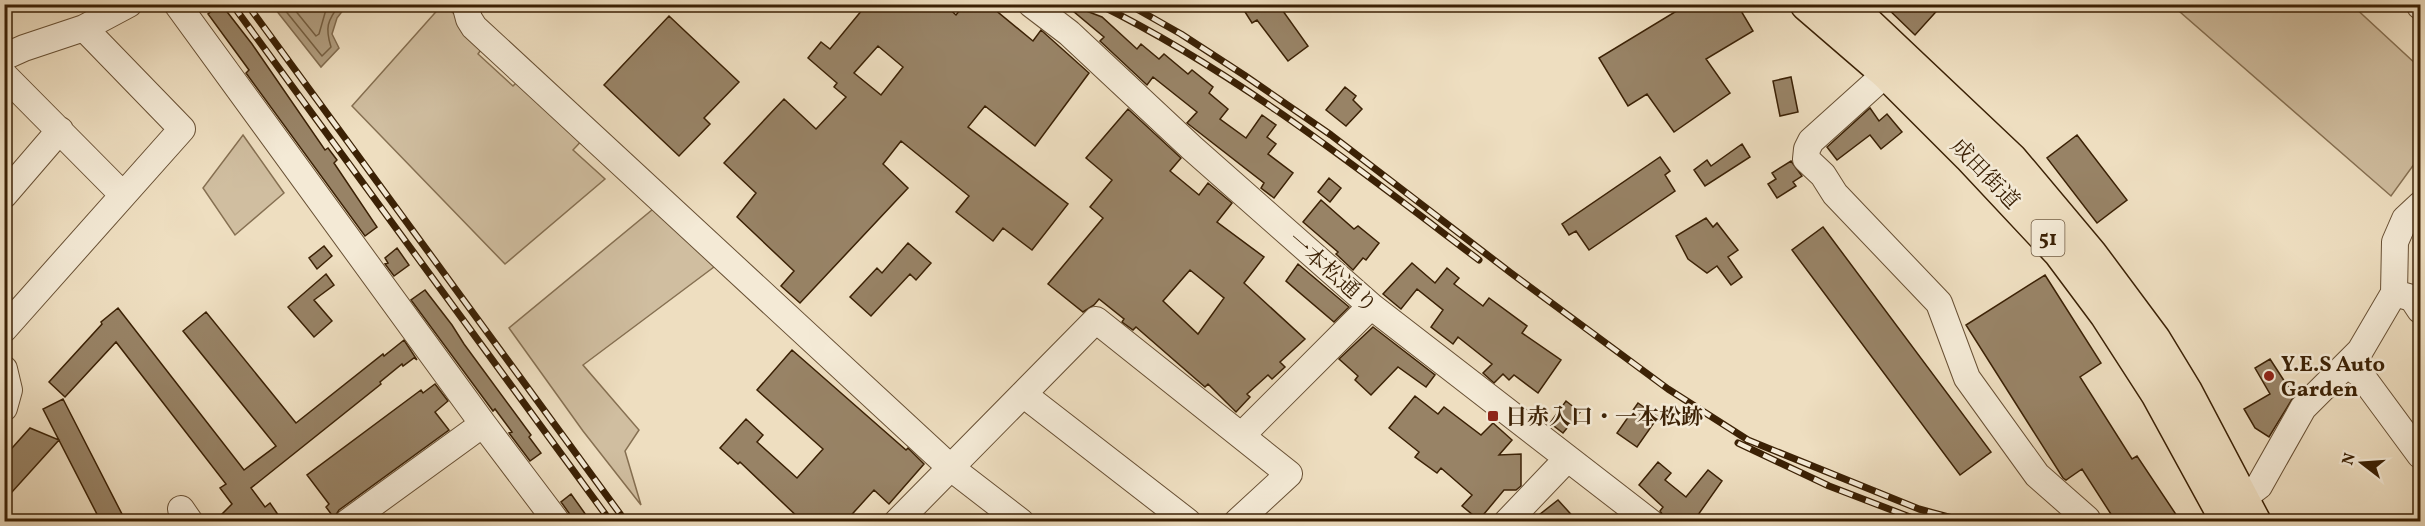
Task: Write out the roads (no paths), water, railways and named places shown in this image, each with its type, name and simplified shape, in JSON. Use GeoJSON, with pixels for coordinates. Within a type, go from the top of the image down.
{"type":"FeatureCollection","features":[{"type":"Feature","properties":{"kind":"highway","name":"成田街道"},"geometry":{"type":"LineString","coordinates":[[1807,4],[1896,65]]}},
{"type":"Feature","properties":{"kind":"highway","name":"成田街道"},"geometry":{"type":"LineString","coordinates":[[1846,4],[1970,156],[2060,252],[2107,315],[2158,394],[2241,514]]}},
{"type":"Feature","properties":{"kind":"street"},"geometry":{"type":"LineString","coordinates":[[4,57],[84,28],[129,4]]}},
{"type":"Feature","properties":{"kind":"street"},"geometry":{"type":"LineString","coordinates":[[177,4],[557,522]]}},
{"type":"Feature","properties":{"kind":"street"},"geometry":{"type":"LineString","coordinates":[[465,4],[474,27],[951,468],[1021,522]]}},
{"type":"Feature","properties":{"kind":"street","name":"一本松通り"},"geometry":{"type":"LineString","coordinates":[[1031,4],[1069,33],[1192,148],[1371,306],[1650,522]]}},
{"type":"Feature","properties":{"kind":"street"},"geometry":{"type":"LineString","coordinates":[[4,329],[182,129],[84,28]]}},
{"type":"Feature","properties":{"kind":"street"},"geometry":{"type":"LineString","coordinates":[[1896,65],[1811,141],[1807,148],[1806,159],[1823,175],[1834,194],[1939,303],[1967,378],[2037,476],[2087,519]]}},
{"type":"Feature","properties":{"kind":"street"},"geometry":{"type":"LineString","coordinates":[[4,75],[123,195]]}},
{"type":"Feature","properties":{"kind":"street"},"geometry":{"type":"LineString","coordinates":[[4,195],[60,130]]}},
{"type":"Feature","properties":{"kind":"street"},"geometry":{"type":"LineString","coordinates":[[2241,514],[2302,408],[2360,351],[2394,293],[2395,242],[2405,219],[2421,205]]}},
{"type":"Feature","properties":{"kind":"street"},"geometry":{"type":"LineString","coordinates":[[2394,293],[2412,298],[2421,310]]}},
{"type":"Feature","properties":{"kind":"street"},"geometry":{"type":"LineString","coordinates":[[1242,435],[1371,306]]}},
{"type":"Feature","properties":{"kind":"street"},"geometry":{"type":"LineString","coordinates":[[897,522],[1096,320],[1289,474],[1237,522]]}},
{"type":"Feature","properties":{"kind":"street"},"geometry":{"type":"LineString","coordinates":[[2348,365],[2361,375],[2421,455]]}},
{"type":"Feature","properties":{"kind":"street"},"geometry":{"type":"LineString","coordinates":[[4,369],[9,390],[4,408]]}},
{"type":"Feature","properties":{"kind":"street"},"geometry":{"type":"LineString","coordinates":[[1023,394],[1188,522]]}},
{"type":"Feature","properties":{"kind":"street"},"geometry":{"type":"LineString","coordinates":[[348,522],[483,424]]}},
{"type":"Feature","properties":{"kind":"street"},"geometry":{"type":"LineString","coordinates":[[1507,522],[1567,459]]}},
{"type":"Feature","properties":{"kind":"water"},"geometry":{"type":"Polygon","coordinates":[[[272,5],[347,5],[337,18],[332,34],[339,48],[321,67],[272,5]]]}},
{"type":"Feature","properties":{"kind":"railway"},"geometry":{"type":"LineString","coordinates":[[232,4],[611,522]]}},
{"type":"Feature","properties":{"kind":"railway"},"geometry":{"type":"LineString","coordinates":[[247,4],[626,522]]}},
{"type":"Feature","properties":{"kind":"railway"},"geometry":{"type":"LineString","coordinates":[[1098,4],[1149,31],[1247,90],[1341,156],[1479,260]]}},
{"type":"Feature","properties":{"kind":"railway"},"geometry":{"type":"LineString","coordinates":[[1128,4],[1181,34],[1331,135],[1511,273],[1668,389],[1748,440],[1919,509],[1967,522]]}},
{"type":"Feature","properties":{"kind":"railway"},"geometry":{"type":"LineString","coordinates":[[1738,443],[1829,486],[1923,522]]}},
{"type":"Feature","properties":{"kind":"place","name":"Y.E.S Auto Garden"},"geometry":{"type":"Point","coordinates":[2269,376]}},
{"type":"Feature","properties":{"kind":"place","name":"日赤入口・一本松跡"},"geometry":{"type":"Point","coordinates":[1493,416]}}]}
